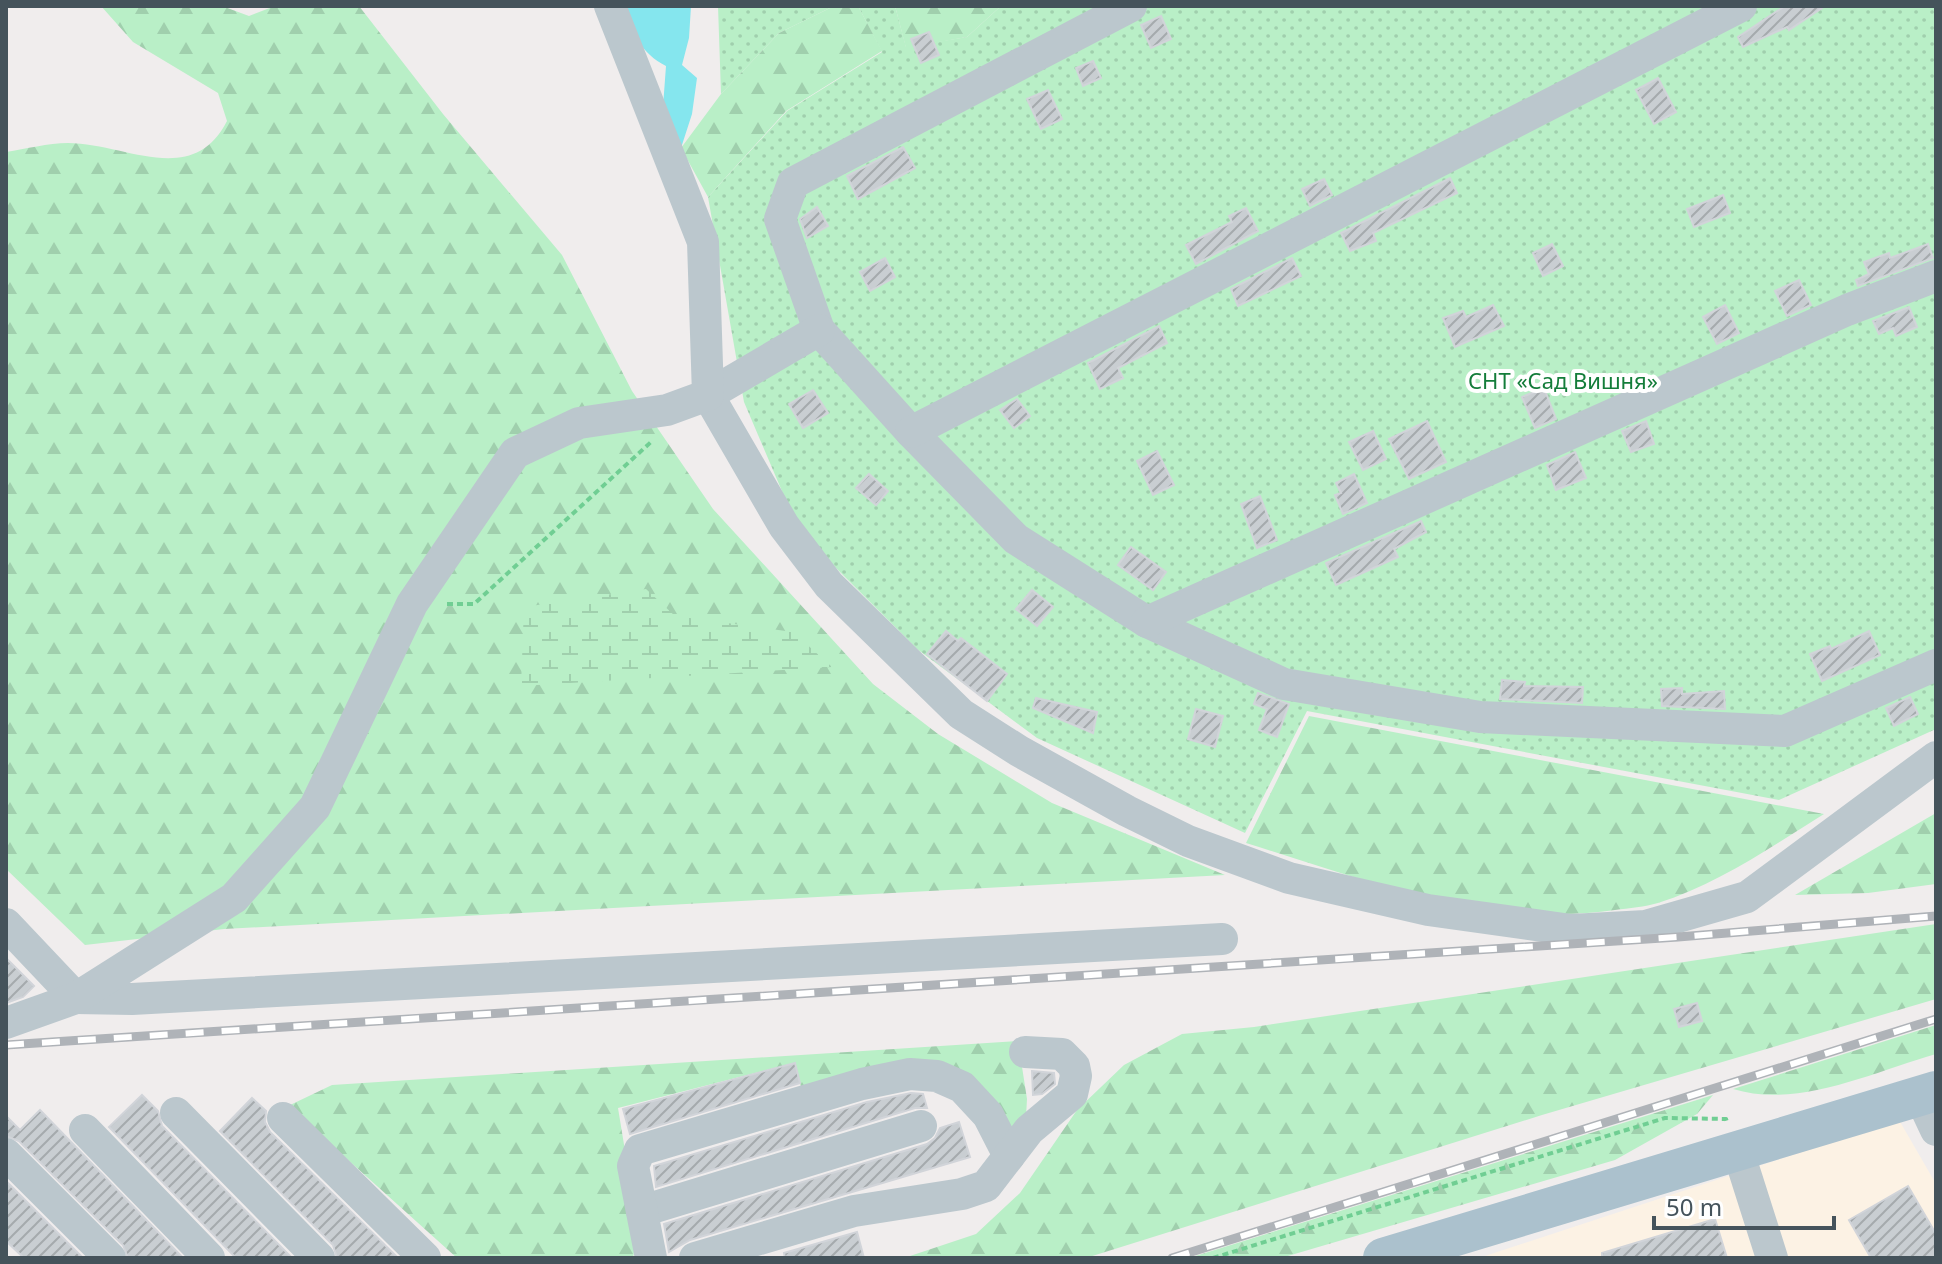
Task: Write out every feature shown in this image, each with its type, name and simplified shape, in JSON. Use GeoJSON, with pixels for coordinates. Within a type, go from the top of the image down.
{"type":"FeatureCollection","features":[{"type":"Feature","properties":{"kind":"main road"},"geometry":{"type":"LineString","coordinates":[[1383,1258],[1738,1151],[1931,1106]]}},
{"type":"Feature","properties":{"kind":"street"},"geometry":{"type":"LineString","coordinates":[[610,6],[703,242],[708,395],[784,526],[829,585],[961,714],[1019,751],[1188,841],[1289,878],[1428,910],[1571,930],[1646,926],[1747,897],[1936,757]]}},
{"type":"Feature","properties":{"kind":"street"},"geometry":{"type":"LineString","coordinates":[[1131,6],[793,183],[780,219],[819,330],[911,432],[1016,539],[1147,622],[1284,684],[1480,717],[1785,731],[1936,665]]}},
{"type":"Feature","properties":{"kind":"street"},"geometry":{"type":"LineString","coordinates":[[911,432],[1741,6]]}},
{"type":"Feature","properties":{"kind":"street"},"geometry":{"type":"LineString","coordinates":[[1147,622],[1847,310],[1936,276]]}},
{"type":"Feature","properties":{"kind":"street"},"geometry":{"type":"LineString","coordinates":[[6,1023],[76,998],[234,898],[315,807],[412,604],[515,453],[579,423],[667,410],[708,395],[819,330]]}},
{"type":"Feature","properties":{"kind":"street"},"geometry":{"type":"LineString","coordinates":[[6,924],[76,998],[132,999],[1222,939]]}},
{"type":"Feature","properties":{"kind":"street"},"geometry":{"type":"LineString","coordinates":[[695,1258],[854,1211],[976,1191],[995,1178],[1038,1121],[1067,1100],[1075,1086],[1074,1066],[1062,1054],[1025,1052]]}},
{"type":"Feature","properties":{"kind":"street"},"geometry":{"type":"LineString","coordinates":[[651,1258],[633,1166],[636,1154],[645,1147],[862,1084],[910,1074],[937,1076],[962,1087],[988,1115],[1009,1156]]}},
{"type":"Feature","properties":{"kind":"street"},"geometry":{"type":"LineString","coordinates":[[176,1113],[319,1258]]}},
{"type":"Feature","properties":{"kind":"street"},"geometry":{"type":"LineString","coordinates":[[283,1118],[425,1258]]}},
{"type":"Feature","properties":{"kind":"street"},"geometry":{"type":"LineString","coordinates":[[642,1211],[921,1126]]}},
{"type":"Feature","properties":{"kind":"street"},"geometry":{"type":"LineString","coordinates":[[85,1130],[209,1258]]}},
{"type":"Feature","properties":{"kind":"street"},"geometry":{"type":"LineString","coordinates":[[1738,1151],[1772,1258]]}},
{"type":"Feature","properties":{"kind":"street"},"geometry":{"type":"LineString","coordinates":[[6,1154],[110,1258]]}},
{"type":"Feature","properties":{"kind":"path"},"geometry":{"type":"LineString","coordinates":[[412,604],[474,604],[654,439],[667,410]]}},
{"type":"Feature","properties":{"kind":"path"},"geometry":{"type":"LineString","coordinates":[[1213,1258],[1665,1118],[1726,1119],[1738,1151]]}},
{"type":"Feature","properties":{"kind":"shaded area"},"geometry":{"type":"Polygon","coordinates":[[[1899,1120],[1936,1184],[1936,1258],[1479,1258],[1899,1120]]]}},
{"type":"Feature","properties":{"kind":"green space"},"geometry":{"type":"Polygon","coordinates":[[[101,6],[222,6],[249,16],[275,6],[359,6],[443,114],[562,255],[632,391],[713,509],[873,684],[938,734],[1052,803],[1225,875],[224,929],[85,945],[6,869],[6,152],[68,143],[156,158],[176,158],[195,153],[212,141],[227,121],[218,93],[133,42],[101,6]]]}},
{"type":"Feature","properties":{"kind":"green space"},"geometry":{"type":"Polygon","coordinates":[[[718,6],[834,6],[779,33],[721,94],[718,6]]]}},
{"type":"Feature","properties":{"kind":"green space"},"geometry":{"type":"Polygon","coordinates":[[[834,6],[858,6],[882,51],[786,111],[708,197],[681,148],[721,94],[779,33],[834,6]]]}},
{"type":"Feature","properties":{"kind":"green space","name":"СНТ «Сад Вишня»"},"geometry":{"type":"Polygon","coordinates":[[[858,6],[895,6],[906,47],[967,37],[1001,6],[1936,6],[1936,729],[1779,800],[1307,711],[1245,833],[1037,738],[917,649],[799,531],[744,402],[708,197],[787,111],[882,52],[858,6]]]}},
{"type":"Feature","properties":{"kind":"green space"},"geometry":{"type":"Polygon","coordinates":[[[895,6],[1001,6],[967,37],[906,48],[895,6]]]}},
{"type":"Feature","properties":{"kind":"green space"},"geometry":{"type":"Polygon","coordinates":[[[646,589],[675,616],[793,632],[832,667],[521,686],[524,607],[646,589]]]}},
{"type":"Feature","properties":{"kind":"green space"},"geometry":{"type":"Polygon","coordinates":[[[1309,716],[1824,814],[1723,875],[1653,904],[1568,914],[1474,906],[1382,885],[1246,843],[1309,716]]]}},
{"type":"Feature","properties":{"kind":"green space"},"geometry":{"type":"Polygon","coordinates":[[[1936,813],[1936,884],[1868,893],[1795,895],[1936,813]]]}},
{"type":"Feature","properties":{"kind":"green space"},"geometry":{"type":"Polygon","coordinates":[[[1936,924],[1936,999],[1542,1115],[1086,1258],[904,1258],[976,1234],[1020,1193],[1077,1110],[1124,1065],[1182,1034],[1254,1027],[1936,924]]]}},
{"type":"Feature","properties":{"kind":"green space"},"geometry":{"type":"Polygon","coordinates":[[[1936,1025],[1936,1054],[1861,1078],[1835,1086],[1783,1094],[1758,1094],[1733,1089],[1936,1025]]]}},
{"type":"Feature","properties":{"kind":"green space"},"geometry":{"type":"Polygon","coordinates":[[[1018,1041],[1027,1099],[1026,1117],[1010,1139],[962,1081],[802,1090],[794,1063],[618,1108],[638,1230],[633,1258],[457,1258],[288,1106],[332,1085],[1018,1041]]]}},
{"type":"Feature","properties":{"kind":"green space"},"geometry":{"type":"Polygon","coordinates":[[[1713,1095],[1697,1114],[1615,1160],[1281,1258],[1189,1258],[1713,1095]]]}},
{"type":"Feature","properties":{"kind":"water"},"geometry":{"type":"Polygon","coordinates":[[[621,6],[691,6],[689,38],[682,65],[697,78],[692,114],[681,148],[662,120],[666,66],[650,55],[638,41],[621,6]]]}},
{"type":"Feature","properties":{"kind":"building"},"geometry":{"type":"Polygon","coordinates":[[[1785,6],[1825,6],[1789,30],[1787,27],[1743,47],[1738,37],[1785,6]]]}},
{"type":"Feature","properties":{"kind":"building"},"geometry":{"type":"Polygon","coordinates":[[[1161,16],[1171,39],[1151,48],[1141,25],[1161,16]]]}},
{"type":"Feature","properties":{"kind":"building"},"geometry":{"type":"Polygon","coordinates":[[[929,32],[939,55],[921,63],[911,39],[929,32]]]}},
{"type":"Feature","properties":{"kind":"building"},"geometry":{"type":"Polygon","coordinates":[[[1093,61],[1101,78],[1083,86],[1076,68],[1093,61]]]}},
{"type":"Feature","properties":{"kind":"building"},"geometry":{"type":"Polygon","coordinates":[[[1658,78],[1676,112],[1654,124],[1636,90],[1658,78]]]}},
{"type":"Feature","properties":{"kind":"building"},"geometry":{"type":"Polygon","coordinates":[[[1048,90],[1062,119],[1041,129],[1027,99],[1048,90]]]}},
{"type":"Feature","properties":{"kind":"building"},"geometry":{"type":"Polygon","coordinates":[[[903,147],[915,168],[858,199],[847,176],[903,147]]]}},
{"type":"Feature","properties":{"kind":"building"},"geometry":{"type":"Polygon","coordinates":[[[1450,178],[1457,193],[1373,233],[1376,241],[1350,251],[1341,233],[1450,178]]]}},
{"type":"Feature","properties":{"kind":"building"},"geometry":{"type":"Polygon","coordinates":[[[1324,179],[1332,195],[1310,206],[1302,189],[1324,179]]]}},
{"type":"Feature","properties":{"kind":"building"},"geometry":{"type":"Polygon","coordinates":[[[1723,195],[1730,213],[1694,227],[1687,209],[1723,195]]]}},
{"type":"Feature","properties":{"kind":"building"},"geometry":{"type":"Polygon","coordinates":[[[817,207],[828,226],[807,238],[800,219],[817,207]]]}},
{"type":"Feature","properties":{"kind":"building"},"geometry":{"type":"Polygon","coordinates":[[[1246,208],[1258,231],[1196,264],[1186,245],[1232,222],[1229,216],[1246,208]]]}},
{"type":"Feature","properties":{"kind":"building"},"geometry":{"type":"Polygon","coordinates":[[[1552,244],[1563,266],[1543,276],[1533,253],[1552,244]]]}},
{"type":"Feature","properties":{"kind":"building"},"geometry":{"type":"Polygon","coordinates":[[[1928,244],[1933,258],[1858,286],[1856,280],[1869,274],[1864,262],[1889,253],[1890,258],[1928,244]]]}},
{"type":"Feature","properties":{"kind":"building"},"geometry":{"type":"Polygon","coordinates":[[[885,258],[895,277],[870,291],[860,272],[885,258]]]}},
{"type":"Feature","properties":{"kind":"building"},"geometry":{"type":"Polygon","coordinates":[[[1292,258],[1301,276],[1238,306],[1231,289],[1292,258]]]}},
{"type":"Feature","properties":{"kind":"building"},"geometry":{"type":"Polygon","coordinates":[[[1799,280],[1811,305],[1787,316],[1775,291],[1799,280]]]}},
{"type":"Feature","properties":{"kind":"building"},"geometry":{"type":"Polygon","coordinates":[[[1493,305],[1504,326],[1455,347],[1443,318],[1463,311],[1466,317],[1493,305]]]}},
{"type":"Feature","properties":{"kind":"building"},"geometry":{"type":"Polygon","coordinates":[[[1725,305],[1739,333],[1717,344],[1703,317],[1725,305]]]}},
{"type":"Feature","properties":{"kind":"building"},"geometry":{"type":"Polygon","coordinates":[[[1909,307],[1917,327],[1896,336],[1893,328],[1879,334],[1873,321],[1909,307]]]}},
{"type":"Feature","properties":{"kind":"building"},"geometry":{"type":"Polygon","coordinates":[[[1159,326],[1167,343],[1118,368],[1123,378],[1100,389],[1088,363],[1159,326]]]}},
{"type":"Feature","properties":{"kind":"building"},"geometry":{"type":"Polygon","coordinates":[[[1544,388],[1556,419],[1535,428],[1522,397],[1544,388]]]}},
{"type":"Feature","properties":{"kind":"building"},"geometry":{"type":"Polygon","coordinates":[[[813,390],[828,413],[803,428],[789,404],[813,390]]]}},
{"type":"Feature","properties":{"kind":"building"},"geometry":{"type":"Polygon","coordinates":[[[1017,399],[1030,416],[1014,428],[1000,410],[1017,399]]]}},
{"type":"Feature","properties":{"kind":"building"},"geometry":{"type":"Polygon","coordinates":[[[1427,421],[1446,462],[1409,479],[1389,439],[1427,421]]]}},
{"type":"Feature","properties":{"kind":"building"},"geometry":{"type":"Polygon","coordinates":[[[1646,421],[1654,444],[1631,452],[1622,431],[1646,421]]]}},
{"type":"Feature","properties":{"kind":"building"},"geometry":{"type":"Polygon","coordinates":[[[1373,431],[1386,459],[1363,470],[1349,442],[1373,431]]]}},
{"type":"Feature","properties":{"kind":"building"},"geometry":{"type":"Polygon","coordinates":[[[1157,451],[1174,485],[1153,495],[1137,461],[1157,451]]]}},
{"type":"Feature","properties":{"kind":"building"},"geometry":{"type":"Polygon","coordinates":[[[1575,452],[1586,478],[1556,490],[1547,465],[1575,452]]]}},
{"type":"Feature","properties":{"kind":"building"},"geometry":{"type":"Polygon","coordinates":[[[869,474],[888,491],[876,505],[856,488],[869,474]]]}},
{"type":"Feature","properties":{"kind":"building"},"geometry":{"type":"Polygon","coordinates":[[[1354,474],[1367,503],[1343,514],[1335,495],[1341,493],[1336,483],[1354,474]]]}},
{"type":"Feature","properties":{"kind":"building"},"geometry":{"type":"Polygon","coordinates":[[[1260,496],[1277,540],[1257,548],[1241,504],[1260,496]]]}},
{"type":"Feature","properties":{"kind":"building"},"geometry":{"type":"Polygon","coordinates":[[[1421,521],[1426,532],[1394,549],[1398,557],[1336,585],[1326,563],[1421,521]]]}},
{"type":"Feature","properties":{"kind":"building"},"geometry":{"type":"Polygon","coordinates":[[[1131,547],[1166,572],[1153,590],[1118,565],[1131,547]]]}},
{"type":"Feature","properties":{"kind":"building"},"geometry":{"type":"Polygon","coordinates":[[[1032,590],[1053,607],[1037,626],[1016,609],[1032,590]]]}},
{"type":"Feature","properties":{"kind":"building"},"geometry":{"type":"Polygon","coordinates":[[[946,631],[958,641],[961,638],[1007,674],[987,701],[927,654],[946,631]]]}},
{"type":"Feature","properties":{"kind":"building"},"geometry":{"type":"Polygon","coordinates":[[[1869,631],[1880,655],[1822,681],[1810,654],[1830,646],[1831,649],[1869,631]]]}},
{"type":"Feature","properties":{"kind":"building"},"geometry":{"type":"Polygon","coordinates":[[[1502,680],[1525,682],[1524,686],[1583,687],[1582,703],[1500,699],[1502,680]]]}},
{"type":"Feature","properties":{"kind":"building"},"geometry":{"type":"Polygon","coordinates":[[[1682,688],[1682,694],[1724,691],[1725,709],[1662,706],[1661,689],[1682,688]]]}},
{"type":"Feature","properties":{"kind":"building"},"geometry":{"type":"Polygon","coordinates":[[[1258,693],[1289,704],[1277,737],[1259,730],[1267,709],[1254,704],[1258,693]]]}},
{"type":"Feature","properties":{"kind":"building"},"geometry":{"type":"Polygon","coordinates":[[[1910,697],[1918,714],[1894,726],[1886,708],[1910,697]]]}},
{"type":"Feature","properties":{"kind":"building"},"geometry":{"type":"Polygon","coordinates":[[[1036,698],[1097,712],[1093,733],[1033,708],[1036,698]]]}},
{"type":"Feature","properties":{"kind":"building"},"geometry":{"type":"Polygon","coordinates":[[[1196,709],[1223,716],[1215,747],[1188,739],[1196,709]]]}},
{"type":"Feature","properties":{"kind":"building"},"geometry":{"type":"Polygon","coordinates":[[[6,958],[34,986],[23,997],[6,1003],[6,958]]]}},
{"type":"Feature","properties":{"kind":"building"},"geometry":{"type":"Polygon","coordinates":[[[1697,1003],[1702,1021],[1679,1027],[1674,1009],[1697,1003]]]}},
{"type":"Feature","properties":{"kind":"building"},"geometry":{"type":"Polygon","coordinates":[[[795,1063],[800,1083],[630,1134],[623,1109],[795,1063]]]}},
{"type":"Feature","properties":{"kind":"building"},"geometry":{"type":"Polygon","coordinates":[[[1032,1071],[1054,1073],[1055,1084],[1042,1094],[1033,1095],[1032,1071]]]}},
{"type":"Feature","properties":{"kind":"building"},"geometry":{"type":"Polygon","coordinates":[[[911,1093],[923,1094],[927,1108],[915,1108],[656,1187],[654,1166],[867,1102],[911,1093]]]}},
{"type":"Feature","properties":{"kind":"building"},"geometry":{"type":"Polygon","coordinates":[[[142,1095],[158,1111],[162,1126],[292,1258],[236,1258],[109,1127],[142,1095]]]}},
{"type":"Feature","properties":{"kind":"building"},"geometry":{"type":"Polygon","coordinates":[[[252,1098],[266,1111],[265,1122],[270,1132],[398,1258],[337,1258],[333,1245],[220,1131],[252,1098]]]}},
{"type":"Feature","properties":{"kind":"building"},"geometry":{"type":"Polygon","coordinates":[[[40,1110],[183,1258],[128,1258],[123,1245],[19,1141],[6,1136],[6,1116],[20,1130],[40,1110]]]}},
{"type":"Feature","properties":{"kind":"building"},"geometry":{"type":"Polygon","coordinates":[[[959,1122],[970,1157],[690,1240],[669,1252],[664,1224],[927,1144],[935,1138],[940,1128],[959,1122]]]}},
{"type":"Feature","properties":{"kind":"building"},"geometry":{"type":"Polygon","coordinates":[[[6,1181],[83,1258],[24,1258],[6,1241],[6,1181]]]}},
{"type":"Feature","properties":{"kind":"building"},"geometry":{"type":"Polygon","coordinates":[[[1908,1186],[1936,1234],[1936,1258],[1871,1258],[1849,1220],[1908,1186]]]}},
{"type":"Feature","properties":{"kind":"building"},"geometry":{"type":"Polygon","coordinates":[[[1715,1219],[1727,1258],[1602,1258],[1602,1253],[1715,1219]]]}},
{"type":"Feature","properties":{"kind":"building"},"geometry":{"type":"Polygon","coordinates":[[[857,1232],[864,1258],[785,1258],[784,1253],[857,1232]]]}},
{"type":"Feature","properties":{"kind":"railway"},"geometry":{"type":"LineString","coordinates":[[6,1045],[1678,937],[1936,916]]}},
{"type":"Feature","properties":{"kind":"railway"},"geometry":{"type":"LineString","coordinates":[[1172,1258],[1936,1019]]}}]}
